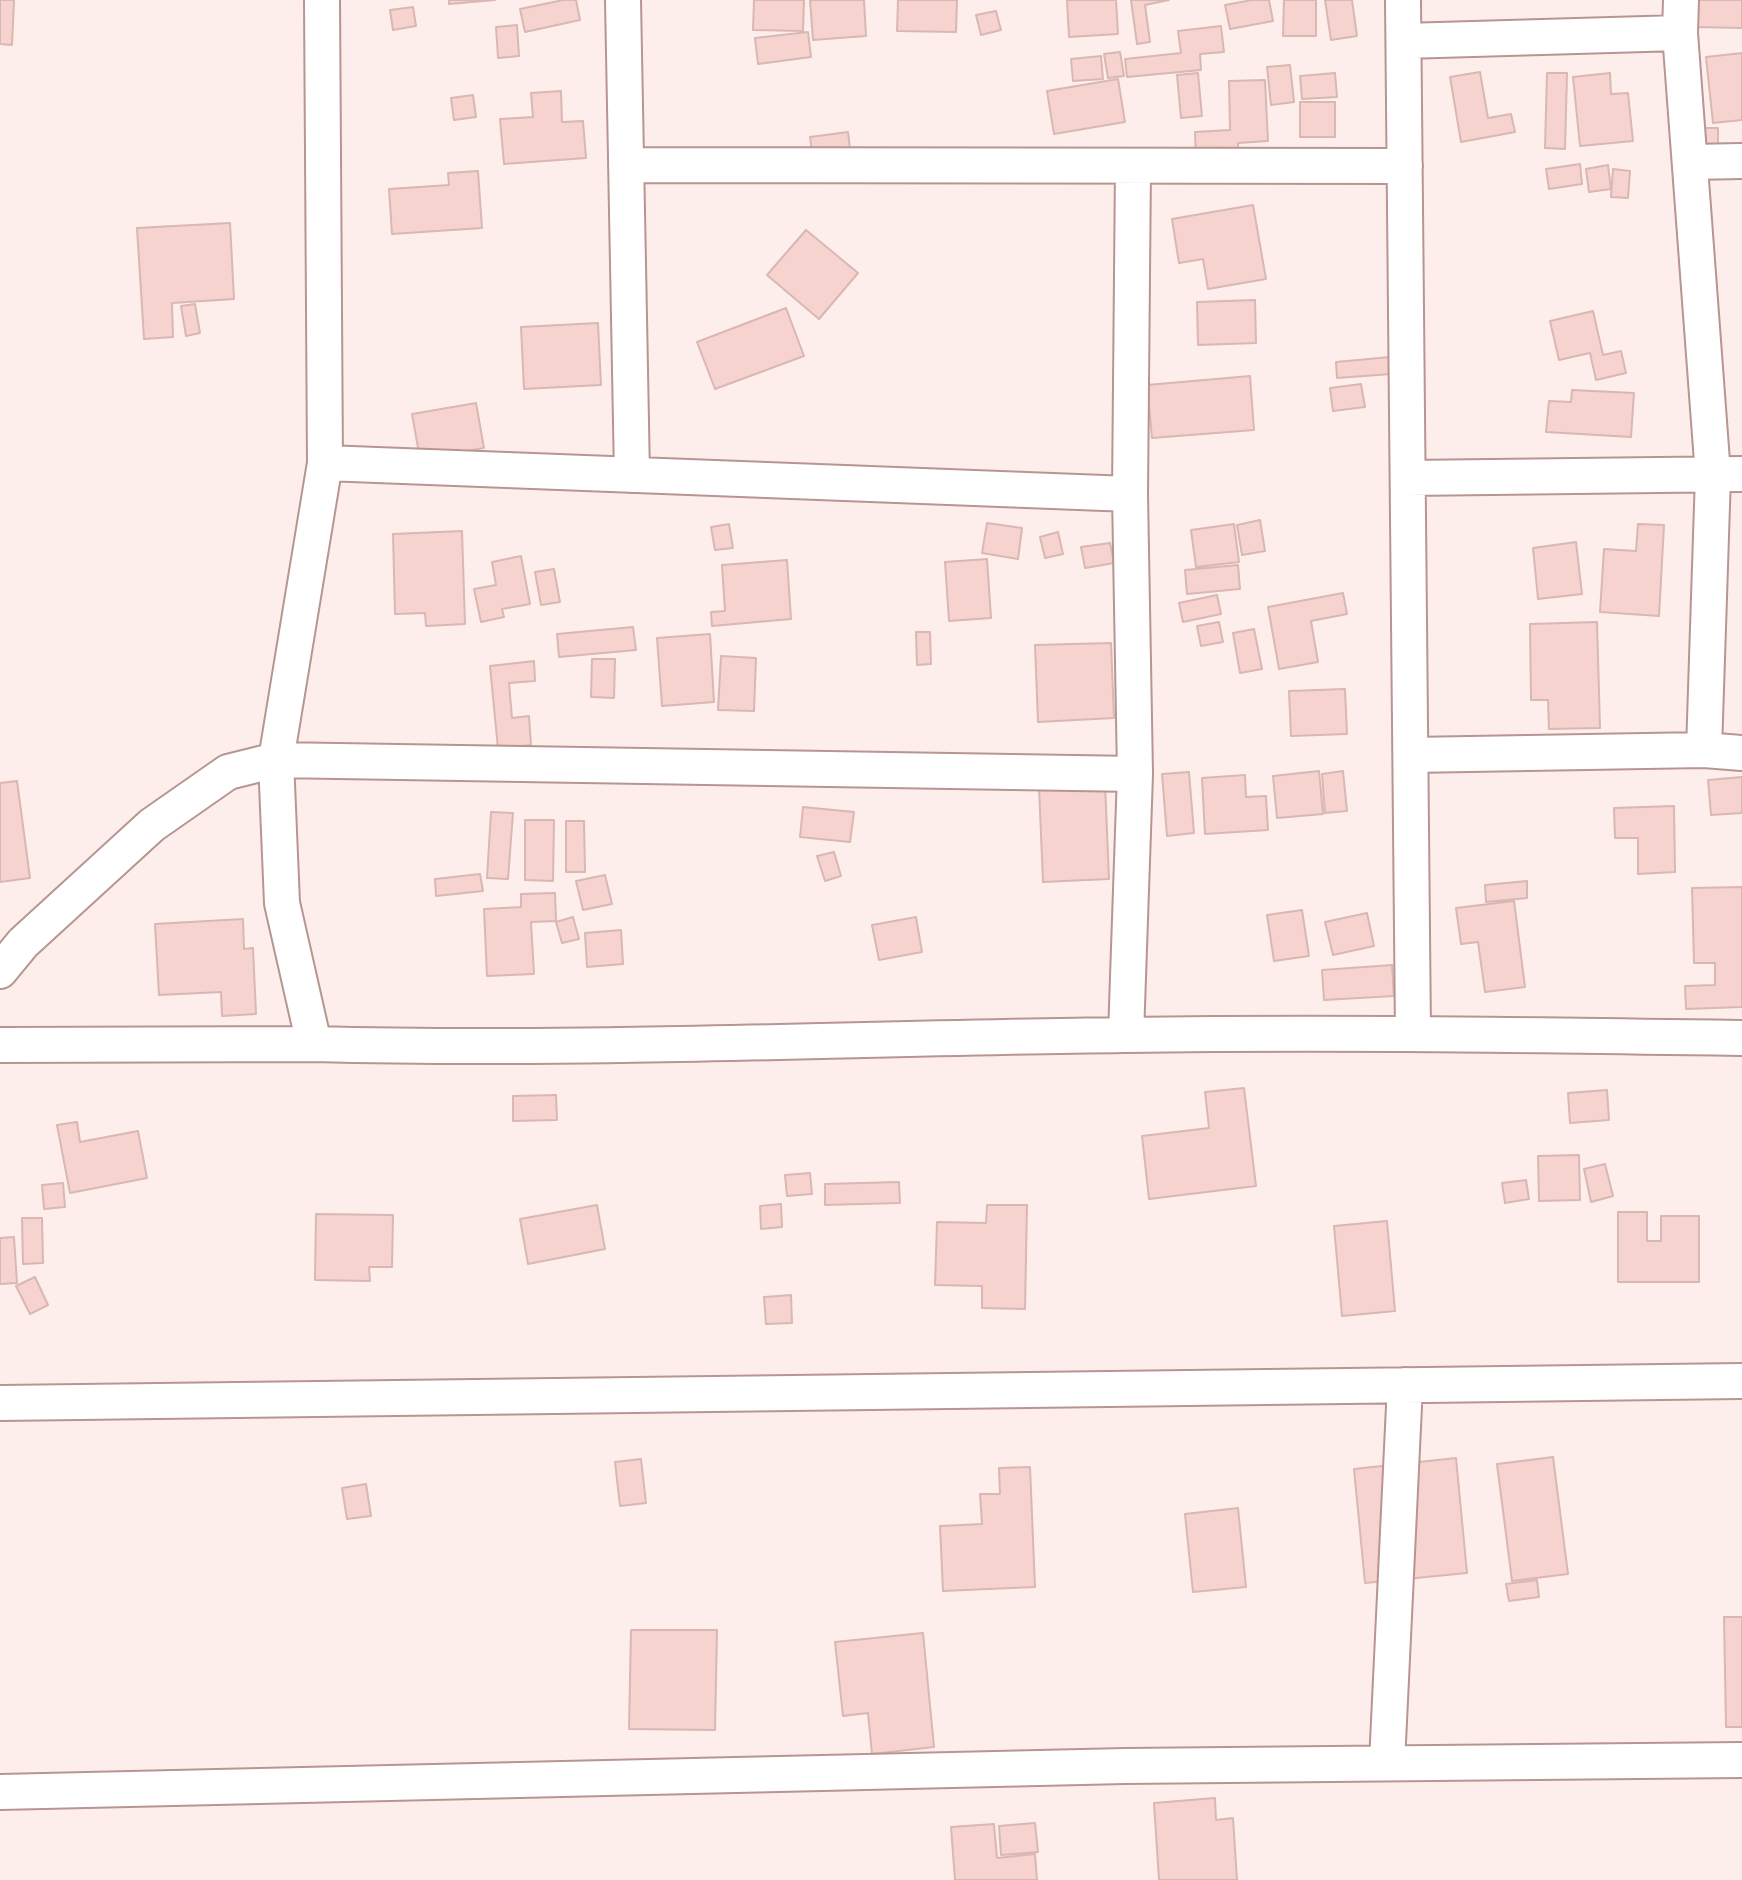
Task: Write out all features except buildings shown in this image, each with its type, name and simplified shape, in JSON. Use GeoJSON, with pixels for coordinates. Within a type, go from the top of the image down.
{"type":"FeatureCollection","features":[{"type":"Feature","properties":{"kind":"street"},"geometry":{"type":"LineString","coordinates":[[314,1044],[282,903],[276,760],[325,463],[322,0]]}},
{"type":"Feature","properties":{"kind":"street"},"geometry":{"type":"LineString","coordinates":[[623,0],[632,475]]}},
{"type":"Feature","properties":{"kind":"street"},"geometry":{"type":"LineString","coordinates":[[1403,0],[1413,1033]]}},
{"type":"Feature","properties":{"kind":"street"},"geometry":{"type":"LineString","coordinates":[[1404,41],[1680,16],[1691,162],[1727,474],[1704,750]]}},
{"type":"Feature","properties":{"kind":"street"},"geometry":{"type":"LineString","coordinates":[[1691,162],[1742,161]]}},
{"type":"Feature","properties":{"kind":"street"},"geometry":{"type":"LineString","coordinates":[[626,165],[1405,166]]}},
{"type":"Feature","properties":{"kind":"street"},"geometry":{"type":"LineString","coordinates":[[1126,1035],[1135,774],[1130,494],[1133,166]]}},
{"type":"Feature","properties":{"kind":"street"},"geometry":{"type":"LineString","coordinates":[[325,463],[1130,494]]}},
{"type":"Feature","properties":{"kind":"street"},"geometry":{"type":"LineString","coordinates":[[1408,478],[1727,474]]}},
{"type":"Feature","properties":{"kind":"street"},"geometry":{"type":"LineString","coordinates":[[1411,755],[1704,750],[1742,753]]}},
{"type":"Feature","properties":{"kind":"street"},"geometry":{"type":"LineString","coordinates":[[0,971],[23,943],[152,825],[228,772],[276,760],[1135,774]]}},
{"type":"Feature","properties":{"kind":"street"},"geometry":{"type":"LineString","coordinates":[[0,1045],[314,1044],[446,1047],[1413,1033],[1742,1038]]}},
{"type":"Feature","properties":{"kind":"street"},"geometry":{"type":"LineString","coordinates":[[0,1403],[1742,1381]]}},
{"type":"Feature","properties":{"kind":"street"},"geometry":{"type":"LineString","coordinates":[[1387,1763],[1405,1385]]}},
{"type":"Feature","properties":{"kind":"street"},"geometry":{"type":"LineString","coordinates":[[0,1792],[1387,1763],[1742,1760]]}}]}
